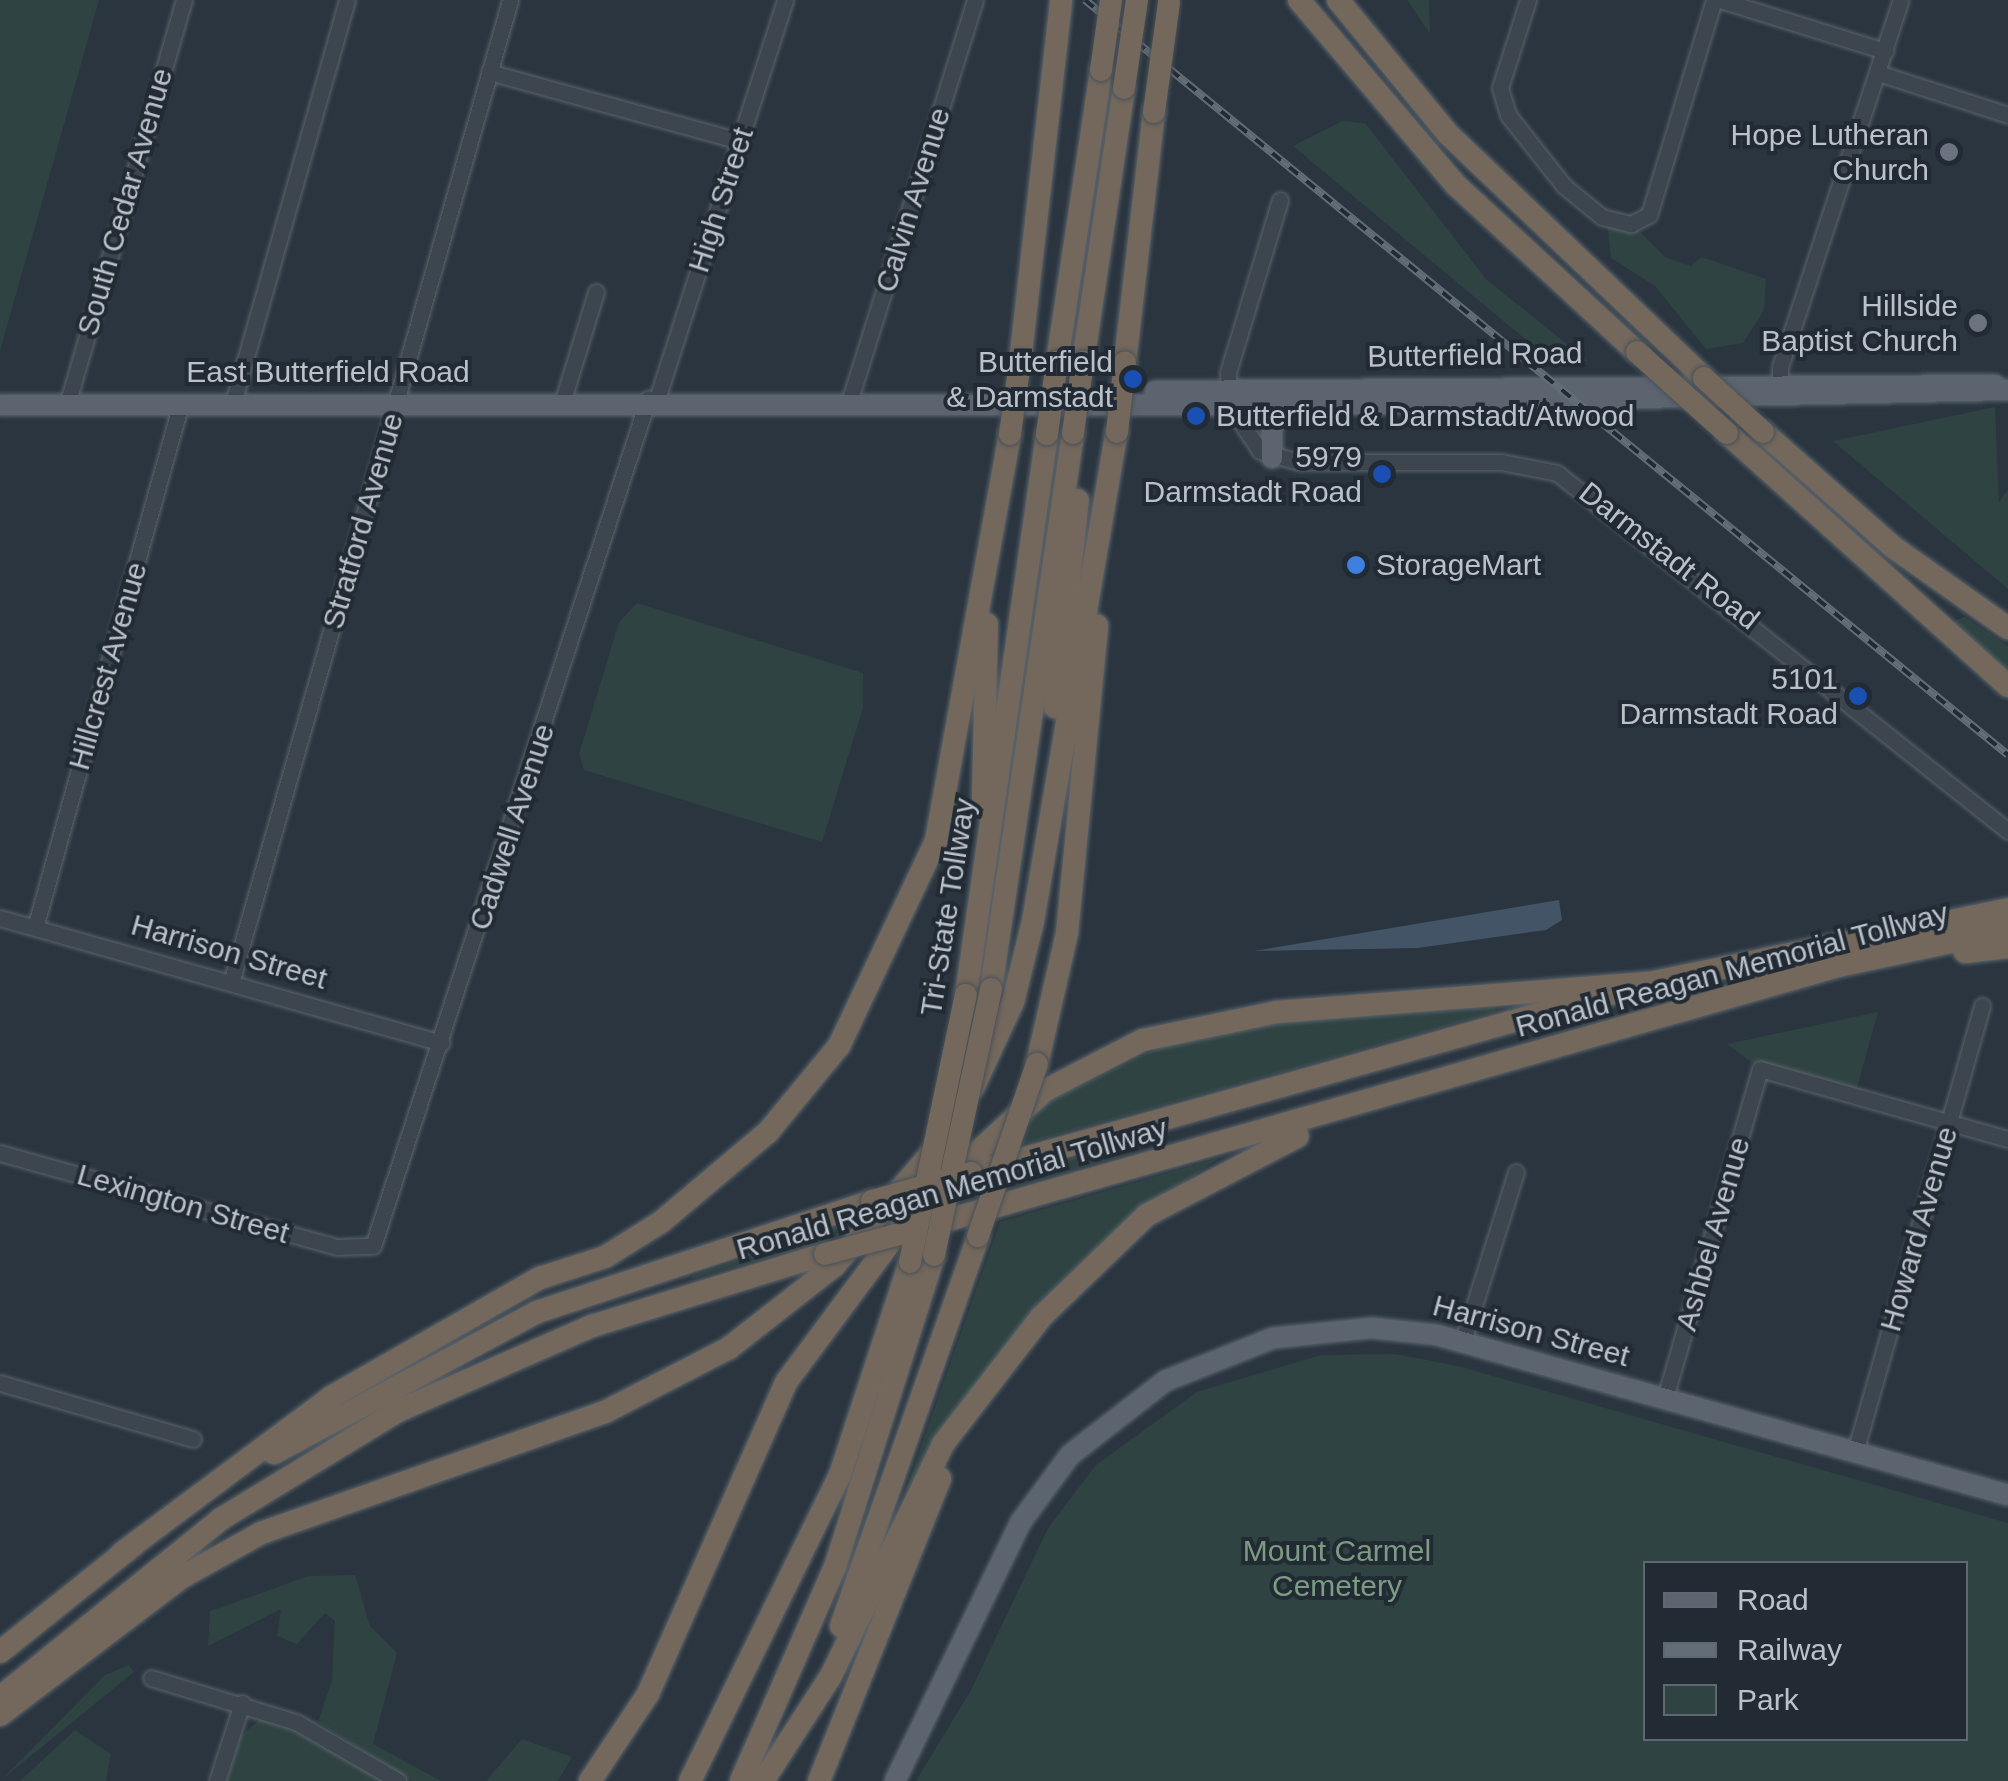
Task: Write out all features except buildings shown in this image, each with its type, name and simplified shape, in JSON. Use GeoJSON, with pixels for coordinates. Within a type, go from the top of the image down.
{"type":"FeatureCollection","features":[{"type":"Feature","properties":{"kind":"highway"},"geometry":{"type":"LineString","coordinates":[[122,1553],[332,1397],[540,1278],[604,1258],[661,1222],[768,1132],[840,1046],[936,841],[1010,434],[1061,0]]}},
{"type":"Feature","properties":{"kind":"highway","name":"Tri-State Tollway"},"geometry":{"type":"LineString","coordinates":[[690,1781],[840,1475],[910,1262],[966,995],[1111,0]]}},
{"type":"Feature","properties":{"kind":"highway","name":"Tri-State Tollway"},"geometry":{"type":"LineString","coordinates":[[741,1781],[835,1567],[934,1255],[990,989],[1080,433],[1095,281],[1138,0]]}},
{"type":"Feature","properties":{"kind":"highway"},"geometry":{"type":"LineString","coordinates":[[1299,0],[1457,186],[2008,686]]}},
{"type":"Feature","properties":{"kind":"highway"},"geometry":{"type":"LineString","coordinates":[[1338,0],[1459,145],[1762,432],[1905,556],[2008,628]]}},
{"type":"Feature","properties":{"kind":"highway"},"geometry":{"type":"LineString","coordinates":[[780,1756],[846,1614],[978,1236],[1037,1064],[1067,933],[1117,432],[1169,2]]}},
{"type":"Feature","properties":{"kind":"highway"},"geometry":{"type":"LineString","coordinates":[[0,1715],[216,1556],[646,1395],[803,1292],[907,1184],[978,1080],[1013,1002],[1039,880],[1117,432]]}},
{"type":"Feature","properties":{"kind":"highway"},"geometry":{"type":"LineString","coordinates":[[1039,880],[1080,433]]}},
{"type":"Feature","properties":{"kind":"highway"},"geometry":{"type":"LineString","coordinates":[[984,880],[988,556]]}},
{"type":"Feature","properties":{"kind":"highway","name":"Ronald Reagan Memorial Tollway"},"geometry":{"type":"LineString","coordinates":[[0,1652],[122,1553],[335,1415],[484,1336],[644,1270],[970,1173],[1649,983],[2008,909]]}},
{"type":"Feature","properties":{"kind":"highway","name":"Ronald Reagan Memorial Tollway"},"geometry":{"type":"LineString","coordinates":[[0,1697],[221,1518],[398,1411],[577,1331],[826,1254],[1838,966],[2008,930]]}},
{"type":"Feature","properties":{"kind":"highway"},"geometry":{"type":"LineString","coordinates":[[1838,966],[2008,947]]}},
{"type":"Feature","properties":{"kind":"highway"},"geometry":{"type":"LineString","coordinates":[[590,1781],[648,1694],[808,1346],[878,1253],[1044,1090],[1143,1040],[1230,1020],[1649,983]]}},
{"type":"Feature","properties":{"kind":"highway"},"geometry":{"type":"LineString","coordinates":[[763,1781],[831,1676],[924,1476],[1006,1358],[1085,1268],[1182,1192],[1441,1081]]}},
{"type":"Feature","properties":{"kind":"highway"},"geometry":{"type":"LineString","coordinates":[[819,1781],[936,1486],[1006,1358]]}},
{"type":"Feature","properties":{"kind":"main road","name":"Butterfield Road"},"geometry":{"type":"LineString","coordinates":[[652,399],[944,400],[2008,389]]}},
{"type":"Feature","properties":{"kind":"main road","name":"Butterfield Road"},"geometry":{"type":"LineString","coordinates":[[1228,397],[1300,406],[1780,390]]}},
{"type":"Feature","properties":{"kind":"main road","name":"East Butterfield Road"},"geometry":{"type":"LineString","coordinates":[[0,405],[652,399]]}},
{"type":"Feature","properties":{"kind":"main road"},"geometry":{"type":"LineString","coordinates":[[1272,458],[1272,424],[1300,406]]}},
{"type":"Feature","properties":{"kind":"main road","name":"Harrison Street"},"geometry":{"type":"LineString","coordinates":[[895,1781],[1020,1523],[1070,1455],[1130,1402],[1208,1360],[1310,1331],[1394,1329],[1463,1342],[2008,1495]]}},
{"type":"Feature","properties":{"kind":"street","name":"South Cedar Avenue"},"geometry":{"type":"LineString","coordinates":[[67,404],[184,0]]}},
{"type":"Feature","properties":{"kind":"street"},"geometry":{"type":"LineString","coordinates":[[234,403],[346,0]]}},
{"type":"Feature","properties":{"kind":"street","name":"Stratford Avenue"},"geometry":{"type":"LineString","coordinates":[[232,983],[510,0]]}},
{"type":"Feature","properties":{"kind":"street","name":"High Street"},"geometry":{"type":"LineString","coordinates":[[652,399],[785,0]]}},
{"type":"Feature","properties":{"kind":"street","name":"Calvin Avenue"},"geometry":{"type":"LineString","coordinates":[[850,400],[975,0]]}},
{"type":"Feature","properties":{"kind":"street"},"geometry":{"type":"LineString","coordinates":[[1528,0],[1500,88],[1508,115],[1602,216],[1631,224],[1649,215],[1717,0],[1885,51]]}},
{"type":"Feature","properties":{"kind":"street"},"geometry":{"type":"LineString","coordinates":[[1780,390],[1901,0]]}},
{"type":"Feature","properties":{"kind":"street"},"geometry":{"type":"LineString","coordinates":[[490,72],[739,141]]}},
{"type":"Feature","properties":{"kind":"street"},"geometry":{"type":"LineString","coordinates":[[1878,73],[2008,115]]}},
{"type":"Feature","properties":{"kind":"street"},"geometry":{"type":"LineString","coordinates":[[1272,458],[1228,397],[1280,200]]}},
{"type":"Feature","properties":{"kind":"street"},"geometry":{"type":"LineString","coordinates":[[564,400],[596,292]]}},
{"type":"Feature","properties":{"kind":"street","name":"Cadwell Avenue"},"geometry":{"type":"LineString","coordinates":[[367,1251],[442,1043],[652,399]]}},
{"type":"Feature","properties":{"kind":"street","name":"Hillcrest Avenue"},"geometry":{"type":"LineString","coordinates":[[35,928],[180,404]]}},
{"type":"Feature","properties":{"kind":"street","name":"Darmstadt Road"},"geometry":{"type":"LineString","coordinates":[[1272,458],[1511,463],[1557,473],[2008,831]]}},
{"type":"Feature","properties":{"kind":"street","name":"Harrison Street"},"geometry":{"type":"LineString","coordinates":[[0,918],[442,1043]]}},
{"type":"Feature","properties":{"kind":"street","name":"Howard Avenue"},"geometry":{"type":"LineString","coordinates":[[1856,1452],[1982,1006]]}},
{"type":"Feature","properties":{"kind":"street","name":"Ashbel Avenue"},"geometry":{"type":"LineString","coordinates":[[1665,1398],[1760,1070],[1950,1123]]}},
{"type":"Feature","properties":{"kind":"street"},"geometry":{"type":"LineString","coordinates":[[1950,1123],[2008,1139]]}},
{"type":"Feature","properties":{"kind":"street","name":"Lexington Street"},"geometry":{"type":"LineString","coordinates":[[0,1153],[367,1251]]}},
{"type":"Feature","properties":{"kind":"street"},"geometry":{"type":"LineString","coordinates":[[1463,1342],[1516,1172]]}},
{"type":"Feature","properties":{"kind":"street"},"geometry":{"type":"LineString","coordinates":[[0,1383],[193,1438]]}},
{"type":"Feature","properties":{"kind":"street"},"geometry":{"type":"LineString","coordinates":[[151,1678],[242,1703],[398,1781]]}},
{"type":"Feature","properties":{"kind":"street"},"geometry":{"type":"LineString","coordinates":[[217,1781],[242,1703]]}},
{"type":"Feature","properties":{"kind":"green space"},"geometry":{"type":"Polygon","coordinates":[[[0,0],[99,0],[0,351],[0,0]]]}},
{"type":"Feature","properties":{"kind":"green space"},"geometry":{"type":"Polygon","coordinates":[[[1429,0],[1430,34],[1408,1],[1429,0]]]}},
{"type":"Feature","properties":{"kind":"green space"},"geometry":{"type":"Polygon","coordinates":[[[1342,121],[1365,123],[1486,279],[1588,361],[1554,363],[1293,146],[1342,121]]]}},
{"type":"Feature","properties":{"kind":"green space"},"geometry":{"type":"Polygon","coordinates":[[[1607,222],[1638,230],[1665,257],[1691,266],[1701,257],[1766,279],[1764,310],[1743,343],[1706,349],[1655,286],[1611,258],[1607,222]]]}},
{"type":"Feature","properties":{"kind":"green space"},"geometry":{"type":"Polygon","coordinates":[[[1995,407],[1999,502],[2008,490],[2008,589],[1833,441],[1995,407]]]}},
{"type":"Feature","properties":{"kind":"green space"},"geometry":{"type":"Polygon","coordinates":[[[637,603],[863,673],[863,708],[822,842],[584,770],[579,754],[619,622],[637,603]]]}},
{"type":"Feature","properties":{"kind":"green space"},"geometry":{"type":"Polygon","coordinates":[[[1965,617],[2008,646],[2008,671],[1953,621],[1965,617]]]}},
{"type":"Feature","properties":{"kind":"green space"},"geometry":{"type":"Polygon","coordinates":[[[1495,1005],[1496,1012],[1020,1145],[1034,1109],[1166,1044],[1262,1023],[1495,1005]]]}},
{"type":"Feature","properties":{"kind":"green space"},"geometry":{"type":"Polygon","coordinates":[[[1878,1012],[1857,1088],[1751,1062],[1727,1044],[1878,1012]]]}},
{"type":"Feature","properties":{"kind":"green space"},"geometry":{"type":"Polygon","coordinates":[[[1128,1143],[1131,1153],[933,1210],[951,1193],[1128,1143]]]}},
{"type":"Feature","properties":{"kind":"green space"},"geometry":{"type":"Polygon","coordinates":[[[1219,1158],[1115,1231],[1035,1305],[905,1492],[1000,1222],[1219,1158]]]}},
{"type":"Feature","properties":{"kind":"green space"},"geometry":{"type":"Polygon","coordinates":[[[854,1221],[839,1238],[692,1279],[692,1276],[854,1221]]]}},
{"type":"Feature","properties":{"kind":"green space","name":"Mount Carmel Cemetery"},"geometry":{"type":"Polygon","coordinates":[[[1396,1354],[1458,1366],[2008,1523],[2008,1781],[916,1781],[971,1690],[1048,1528],[1096,1465],[1197,1392],[1321,1355],[1396,1354]]]}},
{"type":"Feature","properties":{"kind":"green space"},"geometry":{"type":"Polygon","coordinates":[[[355,1575],[370,1626],[397,1653],[373,1744],[441,1781],[411,1781],[318,1722],[332,1680],[335,1621],[325,1613],[297,1644],[277,1636],[281,1609],[208,1646],[210,1611],[309,1576],[355,1575]]]}},
{"type":"Feature","properties":{"kind":"green space"},"geometry":{"type":"Polygon","coordinates":[[[129,1665],[134,1672],[0,1781],[105,1675],[129,1665]]]}},
{"type":"Feature","properties":{"kind":"green space"},"geometry":{"type":"Polygon","coordinates":[[[263,1716],[298,1728],[387,1781],[227,1781],[241,1736],[263,1716]]]}},
{"type":"Feature","properties":{"kind":"green space"},"geometry":{"type":"Polygon","coordinates":[[[75,1730],[111,1754],[106,1781],[20,1781],[75,1730]]]}},
{"type":"Feature","properties":{"kind":"green space"},"geometry":{"type":"Polygon","coordinates":[[[522,1739],[572,1757],[558,1781],[486,1781],[522,1739]]]}},
{"type":"Feature","properties":{"kind":"water"},"geometry":{"type":"Polygon","coordinates":[[[1559,900],[1562,920],[1546,930],[1418,948],[1254,951],[1559,900]]]}},
{"type":"Feature","properties":{"kind":"railway"},"geometry":{"type":"LineString","coordinates":[[1085,0],[2008,755]]}},
{"type":"Feature","properties":{"kind":"place","name":"Hope Lutheran Church"},"geometry":{"type":"Point","coordinates":[1949,152]}},
{"type":"Feature","properties":{"kind":"place","name":"Hillside Baptist Church"},"geometry":{"type":"Point","coordinates":[1978,323]}},
{"type":"Feature","properties":{"kind":"place","name":"Butterfield & Darmstadt"},"geometry":{"type":"Point","coordinates":[1133,379]}},
{"type":"Feature","properties":{"kind":"place","name":"Butterfield & Darmstadt/Atwood"},"geometry":{"type":"Point","coordinates":[1196,416]}},
{"type":"Feature","properties":{"kind":"place","name":"5979 Darmstadt Road"},"geometry":{"type":"Point","coordinates":[1382,474]}},
{"type":"Feature","properties":{"kind":"place","name":"StorageMart"},"geometry":{"type":"Point","coordinates":[1356,565]}},
{"type":"Feature","properties":{"kind":"place","name":"5101 Darmstadt Road"},"geometry":{"type":"Point","coordinates":[1858,696]}}]}
